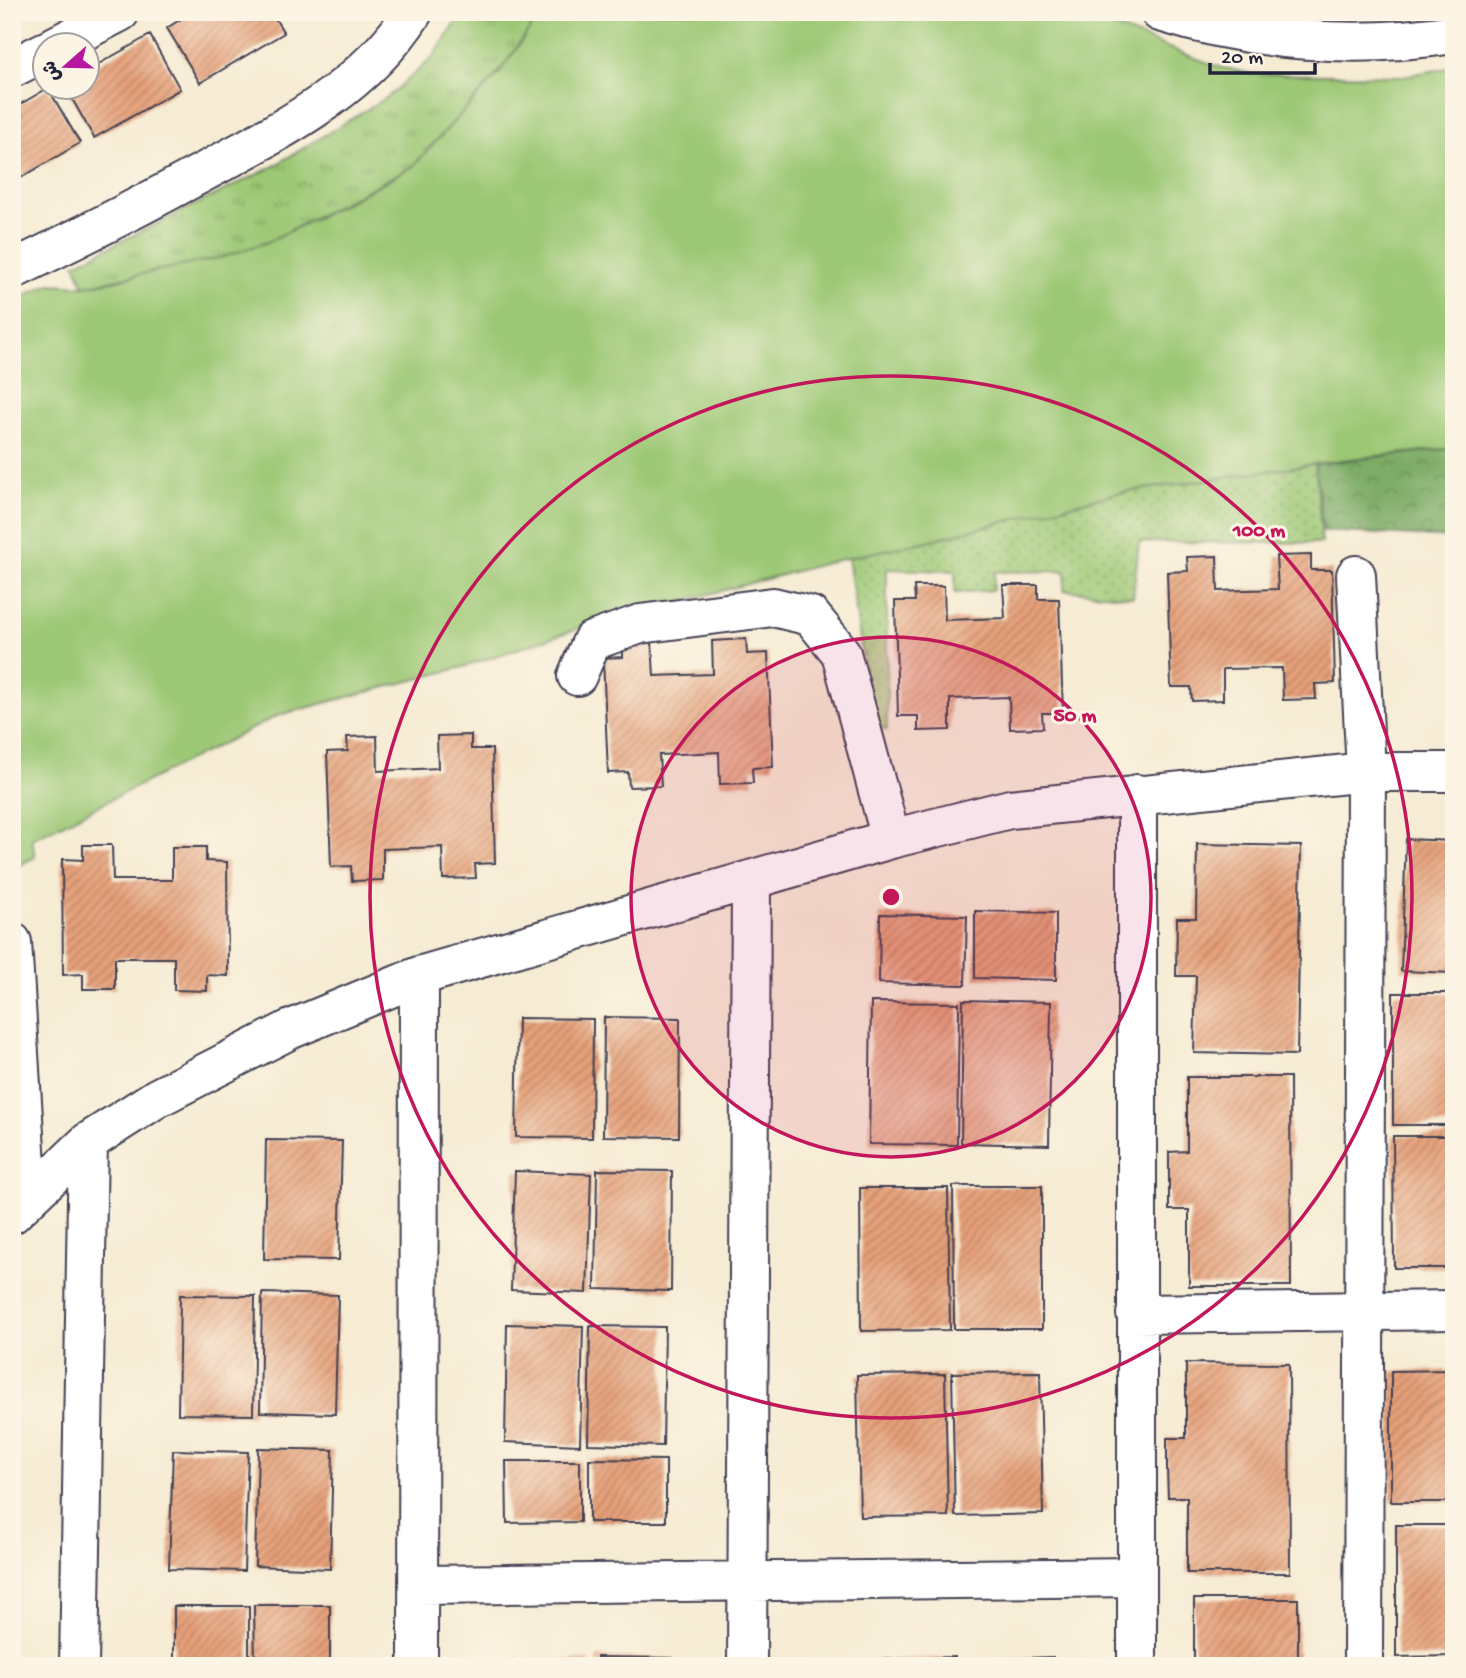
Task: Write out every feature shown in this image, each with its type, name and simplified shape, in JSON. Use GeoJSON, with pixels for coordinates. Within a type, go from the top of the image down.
{"type":"FeatureCollection","features":[{"type":"Feature","properties":{"kind":"street"},"geometry":{"type":"LineString","coordinates":[[82,32],[120,12]]}},
{"type":"Feature","properties":{"kind":"street"},"geometry":{"type":"LineString","coordinates":[[12,270],[98,229],[298,119],[345,88],[379,57],[413,12]]}},
{"type":"Feature","properties":{"kind":"street"},"geometry":{"type":"LineString","coordinates":[[1160,12],[1203,26],[1344,42],[1423,39],[1454,34]]}},
{"type":"Feature","properties":{"kind":"street"},"geometry":{"type":"LineString","coordinates":[[12,68],[32,58]]}},
{"type":"Feature","properties":{"kind":"street"},"geometry":{"type":"LineString","coordinates":[[1356,575],[1366,772],[1363,1666]]}},
{"type":"Feature","properties":{"kind":"street"},"geometry":{"type":"LineString","coordinates":[[577,676],[592,642],[640,624],[774,607],[811,616],[841,653],[891,839]]}},
{"type":"Feature","properties":{"kind":"street"},"geometry":{"type":"LineString","coordinates":[[20,1205],[88,1142],[157,1098],[289,1030],[419,976],[891,839],[1010,809],[1366,772],[1454,772]]}},
{"type":"Feature","properties":{"kind":"street"},"geometry":{"type":"LineString","coordinates":[[1137,1666],[1138,794]]}},
{"type":"Feature","properties":{"kind":"street"},"geometry":{"type":"LineString","coordinates":[[747,1666],[751,881]]}},
{"type":"Feature","properties":{"kind":"street"},"geometry":{"type":"LineString","coordinates":[[12,942],[20,1205]]}},
{"type":"Feature","properties":{"kind":"street"},"geometry":{"type":"LineString","coordinates":[[418,1666],[419,976]]}},
{"type":"Feature","properties":{"kind":"street"},"geometry":{"type":"LineString","coordinates":[[79,1666],[88,1142]]}},
{"type":"Feature","properties":{"kind":"street"},"geometry":{"type":"LineString","coordinates":[[1136,1314],[1454,1310]]}},
{"type":"Feature","properties":{"kind":"street"},"geometry":{"type":"LineString","coordinates":[[418,1586],[1137,1577]]}},
{"type":"Feature","properties":{"kind":"green space"},"geometry":{"type":"Polygon","coordinates":[[[463,12],[537,12],[531,27],[500,71],[413,166],[270,241],[223,257],[84,286],[75,264],[272,167],[389,96],[432,58],[463,12]]]}},
{"type":"Feature","properties":{"kind":"green space"},"geometry":{"type":"Polygon","coordinates":[[[537,12],[1075,12],[1216,66],[1252,74],[1403,76],[1454,67],[1454,448],[1349,459],[1118,493],[928,541],[838,560],[577,629],[463,667],[279,715],[32,839],[35,857],[12,869],[12,301],[50,284],[84,286],[114,281],[270,241],[348,202],[413,166],[500,72],[531,27],[537,12]]]}},
{"type":"Feature","properties":{"kind":"green space"},"geometry":{"type":"Polygon","coordinates":[[[1454,448],[1454,538],[1323,531],[1315,464],[1454,448]]]}},
{"type":"Feature","properties":{"kind":"green space"},"geometry":{"type":"Polygon","coordinates":[[[1315,464],[1322,543],[1139,542],[1133,597],[1064,590],[1066,571],[995,572],[993,590],[955,593],[955,571],[887,569],[887,730],[873,726],[848,558],[928,541],[1118,493],[1315,464]]]}},
{"type":"Feature","properties":{"kind":"building"},"geometry":{"type":"Polygon","coordinates":[[[192,12],[271,12],[284,33],[200,83],[167,28],[192,12]]]}},
{"type":"Feature","properties":{"kind":"building"},"geometry":{"type":"Polygon","coordinates":[[[150,35],[180,89],[94,138],[74,102],[102,102],[102,62],[150,35]]]}},
{"type":"Feature","properties":{"kind":"building"},"geometry":{"type":"Polygon","coordinates":[[[32,97],[32,102],[56,102],[80,143],[12,183],[12,109],[32,97]]]}},
{"type":"Feature","properties":{"kind":"building"},"geometry":{"type":"Polygon","coordinates":[[[1311,555],[1311,570],[1332,570],[1335,683],[1315,684],[1316,699],[1283,700],[1282,668],[1223,669],[1223,700],[1192,701],[1191,687],[1171,687],[1167,572],[1188,571],[1187,557],[1217,556],[1218,591],[1278,589],[1276,556],[1311,555]]]}},
{"type":"Feature","properties":{"kind":"building"},"geometry":{"type":"Polygon","coordinates":[[[1003,585],[1038,585],[1038,599],[1059,599],[1063,713],[1042,713],[1043,728],[1010,729],[1009,697],[950,699],[950,730],[918,731],[918,716],[898,716],[895,601],[915,601],[914,586],[944,586],[945,620],[1005,618],[1003,585]]]}},
{"type":"Feature","properties":{"kind":"building"},"geometry":{"type":"Polygon","coordinates":[[[746,639],[747,654],[768,653],[773,767],[752,768],[753,783],[720,784],[719,752],[659,755],[661,786],[629,787],[628,772],[608,773],[603,658],[623,657],[623,643],[652,642],[654,676],[713,674],[712,641],[746,639]]]}},
{"type":"Feature","properties":{"kind":"building"},"geometry":{"type":"Polygon","coordinates":[[[471,735],[471,749],[492,749],[495,863],[475,864],[476,878],[443,879],[442,847],[383,849],[383,880],[352,881],[351,866],[331,867],[327,752],[348,751],[347,737],[377,736],[378,771],[438,768],[437,736],[471,735]]]}},
{"type":"Feature","properties":{"kind":"building"},"geometry":{"type":"Polygon","coordinates":[[[1406,839],[1454,841],[1454,973],[1401,971],[1406,839]]]}},
{"type":"Feature","properties":{"kind":"building"},"geometry":{"type":"Polygon","coordinates":[[[1197,844],[1301,846],[1297,1055],[1194,1053],[1196,976],[1176,976],[1177,918],[1196,918],[1197,844]]]}},
{"type":"Feature","properties":{"kind":"building"},"geometry":{"type":"Polygon","coordinates":[[[83,845],[112,845],[113,880],[172,880],[172,847],[206,847],[206,861],[227,862],[228,976],[207,975],[207,991],[174,990],[174,958],[115,958],[115,989],[83,989],[83,974],[63,975],[62,859],[83,860],[83,845]]]}},
{"type":"Feature","properties":{"kind":"building"},"geometry":{"type":"Polygon","coordinates":[[[975,911],[1056,913],[1056,980],[975,978],[975,911]]]}},
{"type":"Feature","properties":{"kind":"building"},"geometry":{"type":"Polygon","coordinates":[[[880,914],[967,916],[965,985],[879,983],[880,914]]]}},
{"type":"Feature","properties":{"kind":"building"},"geometry":{"type":"Polygon","coordinates":[[[1393,993],[1454,993],[1454,1125],[1393,1125],[1393,993]]]}},
{"type":"Feature","properties":{"kind":"building"},"geometry":{"type":"Polygon","coordinates":[[[963,1000],[1051,1002],[1049,1145],[961,1143],[963,1000]]]}},
{"type":"Feature","properties":{"kind":"building"},"geometry":{"type":"Polygon","coordinates":[[[871,1002],[959,1003],[957,1145],[869,1144],[871,1002]]]}},
{"type":"Feature","properties":{"kind":"building"},"geometry":{"type":"Polygon","coordinates":[[[604,1017],[680,1018],[679,1137],[603,1136],[604,1017]]]}},
{"type":"Feature","properties":{"kind":"building"},"geometry":{"type":"Polygon","coordinates":[[[518,1018],[593,1019],[592,1138],[516,1137],[518,1018]]]}},
{"type":"Feature","properties":{"kind":"building"},"geometry":{"type":"Polygon","coordinates":[[[1187,1077],[1290,1077],[1291,1286],[1189,1286],[1189,1210],[1169,1210],[1169,1152],[1187,1151],[1187,1077]]]}},
{"type":"Feature","properties":{"kind":"building"},"geometry":{"type":"Polygon","coordinates":[[[1393,1136],[1454,1136],[1454,1268],[1394,1268],[1393,1136]]]}},
{"type":"Feature","properties":{"kind":"building"},"geometry":{"type":"Polygon","coordinates":[[[266,1140],[342,1141],[339,1260],[264,1259],[266,1140]]]}},
{"type":"Feature","properties":{"kind":"building"},"geometry":{"type":"Polygon","coordinates":[[[597,1170],[672,1171],[671,1291],[595,1289],[597,1170]]]}},
{"type":"Feature","properties":{"kind":"building"},"geometry":{"type":"Polygon","coordinates":[[[515,1171],[591,1174],[587,1293],[511,1290],[515,1171]]]}},
{"type":"Feature","properties":{"kind":"building"},"geometry":{"type":"Polygon","coordinates":[[[953,1186],[1042,1186],[1042,1329],[954,1329],[953,1186]]]}},
{"type":"Feature","properties":{"kind":"building"},"geometry":{"type":"Polygon","coordinates":[[[860,1188],[948,1188],[950,1330],[861,1331],[860,1188]]]}},
{"type":"Feature","properties":{"kind":"building"},"geometry":{"type":"Polygon","coordinates":[[[262,1293],[338,1295],[335,1414],[260,1412],[262,1293]]]}},
{"type":"Feature","properties":{"kind":"building"},"geometry":{"type":"Polygon","coordinates":[[[180,1295],[255,1296],[253,1415],[178,1414],[180,1295]]]}},
{"type":"Feature","properties":{"kind":"building"},"geometry":{"type":"Polygon","coordinates":[[[507,1324],[583,1326],[580,1445],[505,1442],[507,1324]]]}},
{"type":"Feature","properties":{"kind":"building"},"geometry":{"type":"Polygon","coordinates":[[[590,1326],[665,1327],[663,1446],[588,1444],[590,1326]]]}},
{"type":"Feature","properties":{"kind":"building"},"geometry":{"type":"Polygon","coordinates":[[[1186,1363],[1289,1364],[1290,1573],[1187,1573],[1187,1497],[1168,1497],[1167,1469],[1167,1438],[1186,1438],[1186,1363]]]}},
{"type":"Feature","properties":{"kind":"building"},"geometry":{"type":"Polygon","coordinates":[[[1454,1370],[1454,1502],[1391,1502],[1391,1371],[1454,1370]]]}},
{"type":"Feature","properties":{"kind":"building"},"geometry":{"type":"Polygon","coordinates":[[[1040,1372],[1043,1514],[955,1516],[952,1373],[1040,1372]]]}},
{"type":"Feature","properties":{"kind":"building"},"geometry":{"type":"Polygon","coordinates":[[[945,1374],[948,1516],[860,1517],[857,1375],[945,1374]]]}},
{"type":"Feature","properties":{"kind":"building"},"geometry":{"type":"Polygon","coordinates":[[[258,1448],[333,1450],[330,1569],[255,1566],[258,1448]]]}},
{"type":"Feature","properties":{"kind":"building"},"geometry":{"type":"Polygon","coordinates":[[[173,1450],[248,1452],[244,1571],[169,1569],[173,1450]]]}},
{"type":"Feature","properties":{"kind":"building"},"geometry":{"type":"Polygon","coordinates":[[[589,1459],[666,1460],[666,1522],[589,1522],[589,1459]]]}},
{"type":"Feature","properties":{"kind":"building"},"geometry":{"type":"Polygon","coordinates":[[[506,1461],[580,1461],[580,1522],[507,1523],[506,1461]]]}},
{"type":"Feature","properties":{"kind":"building"},"geometry":{"type":"Polygon","coordinates":[[[1396,1525],[1454,1525],[1454,1656],[1396,1657],[1396,1525]]]}},
{"type":"Feature","properties":{"kind":"building"},"geometry":{"type":"Polygon","coordinates":[[[1194,1599],[1298,1599],[1298,1666],[1194,1666],[1194,1599]]]}},
{"type":"Feature","properties":{"kind":"building"},"geometry":{"type":"Polygon","coordinates":[[[254,1605],[330,1605],[330,1666],[255,1666],[254,1605]]]}},
{"type":"Feature","properties":{"kind":"building"},"geometry":{"type":"Polygon","coordinates":[[[174,1606],[249,1606],[249,1666],[174,1666],[174,1606]]]}},
{"type":"Feature","properties":{"kind":"building"},"geometry":{"type":"Polygon","coordinates":[[[597,1657],[673,1658],[673,1666],[597,1666],[597,1657]]]}},
{"type":"Feature","properties":{"kind":"building"},"geometry":{"type":"Polygon","coordinates":[[[955,1657],[955,1666],[867,1666],[867,1660],[955,1657]]]}},
{"type":"Feature","properties":{"kind":"building"},"geometry":{"type":"Polygon","coordinates":[[[1053,1657],[1053,1666],[964,1666],[964,1660],[1053,1657]]]}},
{"type":"Feature","properties":{"kind":"building"},"geometry":{"type":"Polygon","coordinates":[[[513,1660],[590,1660],[590,1666],[514,1666],[513,1660]]]}}]}
